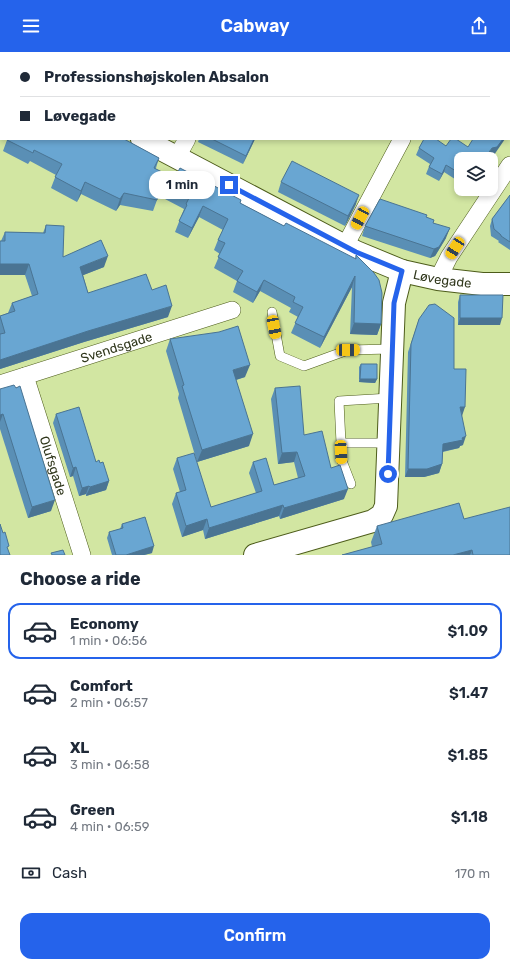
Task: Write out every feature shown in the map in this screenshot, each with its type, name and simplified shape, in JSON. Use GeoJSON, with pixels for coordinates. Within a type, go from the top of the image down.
{"type":"FeatureCollection","features":[{"type":"Feature","properties":{"kind":"street","name":"Løvegade"},"geometry":{"type":"LineString","coordinates":[[146,140],[182,148],[345,246],[402,271],[438,279],[482,284],[510,284]]}},
{"type":"Feature","properties":{"kind":"street"},"geometry":{"type":"LineString","coordinates":[[345,246],[401,140]]}},
{"type":"Feature","properties":{"kind":"street"},"geometry":{"type":"LineString","coordinates":[[438,279],[449,257],[510,165]]}},
{"type":"Feature","properties":{"kind":"street"},"geometry":{"type":"LineString","coordinates":[[260,554],[372,521],[382,514],[386,506],[394,303],[402,271]]}},
{"type":"Feature","properties":{"kind":"street","name":"Svendsgade"},"geometry":{"type":"LineString","coordinates":[[0,384],[232,310]]}},
{"type":"Feature","properties":{"kind":"street","name":"Olufsgade"},"geometry":{"type":"LineString","coordinates":[[25,376],[82,555]]}},
{"type":"Feature","properties":{"kind":"lane"},"geometry":{"type":"LineString","coordinates":[[272,312],[280,356],[304,366],[348,350],[392,349]]}},
{"type":"Feature","properties":{"kind":"lane"},"geometry":{"type":"LineString","coordinates":[[350,484],[342,461],[339,401],[390,398]]}},
{"type":"Feature","properties":{"kind":"lane"},"geometry":{"type":"LineString","coordinates":[[341,443],[389,443]]}},
{"type":"Feature","properties":{"kind":"building"},"geometry":{"type":"Polygon","coordinates":[[[7,140],[126,140],[159,158],[154,168],[162,172],[157,200],[124,193],[120,199],[85,182],[81,191],[55,177],[62,164],[34,150],[33,153],[7,140]]]}},
{"type":"Feature","properties":{"kind":"building"},"geometry":{"type":"Polygon","coordinates":[[[214,140],[254,140],[246,156],[214,140]]]}},
{"type":"Feature","properties":{"kind":"building"},"geometry":{"type":"Polygon","coordinates":[[[423,140],[437,140],[446,146],[450,140],[458,140],[468,147],[472,140],[502,140],[497,147],[492,148],[489,152],[454,152],[454,170],[446,165],[442,174],[429,167],[434,158],[419,148],[423,140]]]}},
{"type":"Feature","properties":{"kind":"building"},"geometry":{"type":"Polygon","coordinates":[[[292,161],[359,195],[348,216],[281,182],[292,161]]]}},
{"type":"Feature","properties":{"kind":"building"},"geometry":{"type":"Polygon","coordinates":[[[180,168],[241,200],[240,203],[284,226],[286,223],[356,259],[356,255],[379,280],[382,293],[381,324],[354,323],[355,276],[324,337],[295,323],[303,307],[293,302],[295,297],[264,280],[257,292],[237,281],[243,271],[218,257],[225,243],[218,240],[228,219],[203,206],[192,228],[179,221],[189,198],[169,188],[180,168]]]}},
{"type":"Feature","properties":{"kind":"building"},"geometry":{"type":"Polygon","coordinates":[[[510,195],[510,242],[494,229],[492,219],[510,195]]]}},
{"type":"Feature","properties":{"kind":"building"},"geometry":{"type":"Polygon","coordinates":[[[380,199],[427,215],[426,217],[434,220],[433,223],[450,228],[439,247],[434,249],[365,226],[380,199]]]}},
{"type":"Feature","properties":{"kind":"building"},"geometry":{"type":"Polygon","coordinates":[[[46,225],[64,226],[63,257],[101,240],[108,256],[80,267],[88,293],[146,274],[152,290],[166,285],[172,306],[88,331],[0,360],[0,334],[5,333],[0,316],[15,311],[12,303],[38,294],[29,264],[0,264],[0,241],[5,241],[5,232],[45,233],[46,225]]]}},
{"type":"Feature","properties":{"kind":"building"},"geometry":{"type":"Polygon","coordinates":[[[460,295],[503,295],[502,318],[460,318],[460,295]]]}},
{"type":"Feature","properties":{"kind":"building"},"geometry":{"type":"Polygon","coordinates":[[[435,304],[454,318],[454,369],[466,369],[465,407],[460,407],[466,436],[462,438],[463,440],[443,444],[442,464],[427,469],[408,469],[411,344],[419,319],[429,305],[435,304]]]}},
{"type":"Feature","properties":{"kind":"building"},"geometry":{"type":"Polygon","coordinates":[[[238,326],[250,365],[233,370],[253,434],[202,450],[182,386],[184,385],[170,339],[219,332],[238,326]]]}},
{"type":"Feature","properties":{"kind":"building"},"geometry":{"type":"Polygon","coordinates":[[[361,364],[377,364],[377,379],[360,379],[361,364]]]}},
{"type":"Feature","properties":{"kind":"building"},"geometry":{"type":"Polygon","coordinates":[[[14,385],[16,388],[20,386],[55,500],[32,507],[3,414],[0,415],[0,389],[14,385]]]}},
{"type":"Feature","properties":{"kind":"building"},"geometry":{"type":"Polygon","coordinates":[[[300,386],[304,435],[322,431],[331,468],[340,465],[348,489],[284,508],[283,505],[209,528],[207,519],[186,526],[176,493],[186,490],[177,458],[194,453],[211,507],[262,491],[253,462],[266,458],[274,485],[305,476],[297,452],[282,453],[275,388],[300,386]]]}},
{"type":"Feature","properties":{"kind":"building"},"geometry":{"type":"Polygon","coordinates":[[[79,407],[96,462],[99,460],[100,463],[103,462],[109,481],[82,488],[76,467],[73,468],[56,414],[79,407]]]}},
{"type":"Feature","properties":{"kind":"building"},"geometry":{"type":"Polygon","coordinates":[[[459,503],[464,519],[510,507],[510,555],[473,555],[472,550],[453,555],[342,555],[382,544],[377,526],[459,503]]]}},
{"type":"Feature","properties":{"kind":"building"},"geometry":{"type":"Polygon","coordinates":[[[145,517],[154,546],[126,555],[116,555],[109,532],[123,528],[122,524],[145,517]]]}},
{"type":"Feature","properties":{"kind":"building"},"geometry":{"type":"Polygon","coordinates":[[[0,524],[3,533],[5,532],[9,546],[7,547],[10,555],[0,555],[0,524]]]}},
{"type":"Feature","properties":{"kind":"building"},"geometry":{"type":"Polygon","coordinates":[[[63,550],[65,555],[52,555],[51,553],[63,550]]]}},
{"type":"Feature","properties":{"kind":"route"},"geometry":{"type":"LineString","coordinates":[[229,185],[356,252],[402,271],[394,303],[388,474]]}}]}
